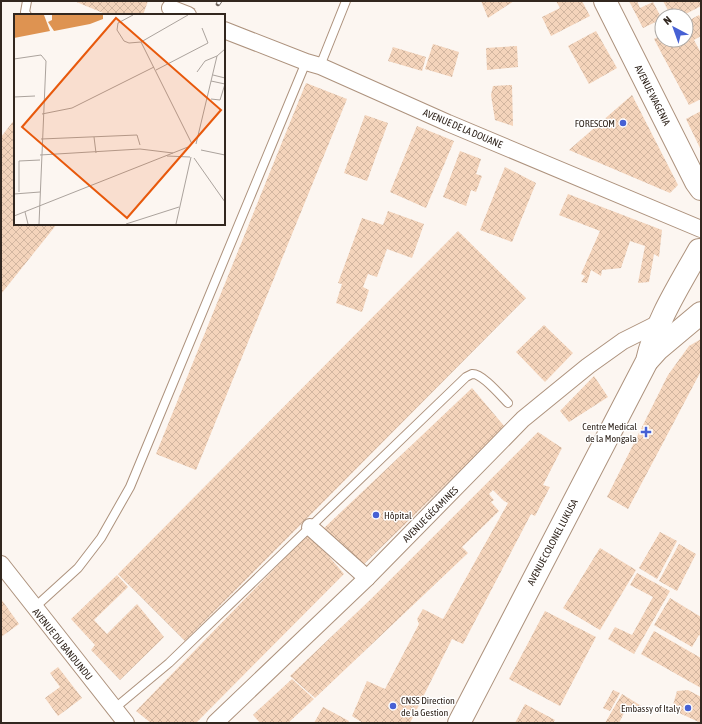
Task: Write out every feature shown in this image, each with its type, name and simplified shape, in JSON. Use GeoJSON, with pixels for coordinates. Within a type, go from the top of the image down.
{"type":"FeatureCollection","features":[{"type":"Feature","properties":{"kind":"main road","name":"AVENUE WAGENIA"},"geometry":{"type":"LineString","coordinates":[[606,1],[696,182],[701,189]]}},
{"type":"Feature","properties":{"kind":"main road","name":"AVENUE COLONEL LUKUSA"},"geometry":{"type":"LineString","coordinates":[[647,362],[650,346],[659,323],[700,243]]}},
{"type":"Feature","properties":{"kind":"main road","name":"AVENUE COLONEL LUKUSA"},"geometry":{"type":"LineString","coordinates":[[459,723],[647,362],[658,349],[701,313]]}},
{"type":"Feature","properties":{"kind":"street"},"geometry":{"type":"LineString","coordinates":[[168,8],[185,14]]}},
{"type":"Feature","properties":{"kind":"street","name":"AVENUE DE LA DOUANE"},"geometry":{"type":"LineString","coordinates":[[225,30],[313,64],[448,123],[700,243]]}},
{"type":"Feature","properties":{"kind":"street","name":"AVENUE GÉCAMINES"},"geometry":{"type":"LineString","coordinates":[[215,723],[367,578],[523,419],[588,366],[623,341],[659,323]]}},
{"type":"Feature","properties":{"kind":"street"},"geometry":{"type":"LineString","coordinates":[[310,526],[367,578]]}},
{"type":"Feature","properties":{"kind":"street","name":"AVENUE DU BANDUNDU"},"geometry":{"type":"LineString","coordinates":[[1,564],[34,608],[126,723]]}},
{"type":"Feature","properties":{"kind":"lane"},"geometry":{"type":"LineString","coordinates":[[26,14],[25,12],[27,1]]}},
{"type":"Feature","properties":{"kind":"lane"},"geometry":{"type":"LineString","coordinates":[[34,608],[78,568],[101,538],[130,487],[313,64],[346,1]]}},
{"type":"Feature","properties":{"kind":"lane"},"geometry":{"type":"LineString","coordinates":[[115,708],[169,663],[466,377],[472,374],[478,375],[508,403]]}},
{"type":"Feature","properties":{"kind":"building"},"geometry":{"type":"Polygon","coordinates":[[[74,1],[148,1],[143,14],[106,14],[74,1]]]}},
{"type":"Feature","properties":{"kind":"building"},"geometry":{"type":"Polygon","coordinates":[[[481,1],[514,1],[488,18],[481,1]]]}},
{"type":"Feature","properties":{"kind":"building"},"geometry":{"type":"Polygon","coordinates":[[[556,1],[582,1],[590,16],[551,36],[542,17],[560,8],[556,1]]]}},
{"type":"Feature","properties":{"kind":"building"},"geometry":{"type":"Polygon","coordinates":[[[629,1],[637,1],[640,8],[653,2],[656,8],[654,8],[654,23],[643,28],[629,1]]]}},
{"type":"Feature","properties":{"kind":"building"},"geometry":{"type":"Polygon","coordinates":[[[663,1],[701,1],[701,6],[694,10],[694,8],[667,8],[663,1]]]}},
{"type":"Feature","properties":{"kind":"building"},"geometry":{"type":"Polygon","coordinates":[[[699,15],[701,19],[701,36],[694,40],[694,18],[699,15]]]}},
{"type":"Feature","properties":{"kind":"building"},"geometry":{"type":"Polygon","coordinates":[[[596,31],[617,68],[589,84],[568,46],[596,31]]]}},
{"type":"Feature","properties":{"kind":"building"},"geometry":{"type":"Polygon","coordinates":[[[694,40],[701,53],[701,99],[689,105],[659,48],[694,48],[694,40]]]}},
{"type":"Feature","properties":{"kind":"building"},"geometry":{"type":"Polygon","coordinates":[[[433,44],[459,52],[452,77],[425,69],[433,44]]]}},
{"type":"Feature","properties":{"kind":"building"},"geometry":{"type":"Polygon","coordinates":[[[517,46],[518,67],[487,70],[486,48],[517,46]]]}},
{"type":"Feature","properties":{"kind":"building"},"geometry":{"type":"Polygon","coordinates":[[[393,47],[426,57],[422,71],[388,61],[393,47]]]}},
{"type":"Feature","properties":{"kind":"building"},"geometry":{"type":"Polygon","coordinates":[[[306,83],[347,99],[196,470],[156,454],[306,83]]]}},
{"type":"Feature","properties":{"kind":"building"},"geometry":{"type":"Polygon","coordinates":[[[512,85],[513,126],[495,120],[491,95],[493,86],[512,85]]]}},
{"type":"Feature","properties":{"kind":"building","name":"FORESCOM"},"geometry":{"type":"Polygon","coordinates":[[[632,95],[678,185],[670,193],[569,150],[632,95]]]}},
{"type":"Feature","properties":{"kind":"building"},"geometry":{"type":"Polygon","coordinates":[[[701,111],[701,150],[686,119],[701,111]]]}},
{"type":"Feature","properties":{"kind":"building"},"geometry":{"type":"Polygon","coordinates":[[[365,115],[388,123],[367,181],[344,173],[365,115]]]}},
{"type":"Feature","properties":{"kind":"building"},"geometry":{"type":"Polygon","coordinates":[[[14,120],[14,225],[56,225],[1,294],[1,137],[14,120]]]}},
{"type":"Feature","properties":{"kind":"building"},"geometry":{"type":"Polygon","coordinates":[[[417,126],[454,141],[426,208],[390,192],[417,126]]]}},
{"type":"Feature","properties":{"kind":"building"},"geometry":{"type":"Polygon","coordinates":[[[460,151],[481,159],[476,174],[482,176],[476,192],[471,190],[466,206],[443,197],[460,151]]]}},
{"type":"Feature","properties":{"kind":"building"},"geometry":{"type":"Polygon","coordinates":[[[505,167],[536,183],[512,242],[480,230],[505,167]]]}},
{"type":"Feature","properties":{"kind":"building"},"geometry":{"type":"Polygon","coordinates":[[[568,194],[662,230],[659,257],[654,254],[649,282],[638,283],[645,246],[630,241],[621,268],[602,270],[601,276],[591,270],[587,283],[581,282],[585,276],[581,274],[600,231],[559,215],[568,194]]]}},
{"type":"Feature","properties":{"kind":"building"},"geometry":{"type":"Polygon","coordinates":[[[388,211],[424,224],[412,258],[387,249],[377,277],[368,274],[363,287],[369,290],[362,312],[336,303],[342,284],[338,283],[362,218],[383,225],[388,211]]]}},
{"type":"Feature","properties":{"kind":"building"},"geometry":{"type":"Polygon","coordinates":[[[458,231],[526,298],[185,641],[118,574],[458,231]]]}},
{"type":"Feature","properties":{"kind":"building"},"geometry":{"type":"Polygon","coordinates":[[[544,325],[573,353],[545,382],[516,352],[544,325]]]}},
{"type":"Feature","properties":{"kind":"building"},"geometry":{"type":"Polygon","coordinates":[[[701,339],[701,371],[628,509],[607,497],[668,375],[689,346],[701,339]]]}},
{"type":"Feature","properties":{"kind":"building"},"geometry":{"type":"Polygon","coordinates":[[[594,376],[608,397],[569,422],[560,411],[594,376]]]}},
{"type":"Feature","properties":{"kind":"building"},"geometry":{"type":"Polygon","coordinates":[[[472,388],[505,427],[361,567],[322,530],[472,388]]]}},
{"type":"Feature","properties":{"kind":"building"},"geometry":{"type":"Polygon","coordinates":[[[538,432],[562,448],[543,485],[550,487],[535,516],[531,514],[463,644],[452,639],[410,723],[363,723],[352,716],[367,681],[385,689],[419,624],[417,619],[423,609],[443,619],[508,503],[493,490],[489,494],[494,500],[491,502],[499,511],[462,547],[468,553],[315,698],[290,676],[371,599],[538,432]]]}},
{"type":"Feature","properties":{"kind":"building"},"geometry":{"type":"Polygon","coordinates":[[[660,532],[677,541],[657,579],[639,568],[660,532]]]}},
{"type":"Feature","properties":{"kind":"building"},"geometry":{"type":"Polygon","coordinates":[[[309,533],[344,574],[196,723],[151,723],[136,711],[309,533]]]}},
{"type":"Feature","properties":{"kind":"building"},"geometry":{"type":"Polygon","coordinates":[[[679,544],[696,554],[677,591],[659,581],[679,544]]]}},
{"type":"Feature","properties":{"kind":"building"},"geometry":{"type":"Polygon","coordinates":[[[600,548],[636,570],[600,630],[563,608],[600,548]]]}},
{"type":"Feature","properties":{"kind":"building"},"geometry":{"type":"Polygon","coordinates":[[[637,573],[670,591],[634,654],[608,639],[615,627],[632,635],[653,597],[630,585],[637,573]]]}},
{"type":"Feature","properties":{"kind":"building"},"geometry":{"type":"Polygon","coordinates":[[[117,575],[128,587],[94,620],[107,634],[137,604],[164,637],[120,680],[91,650],[95,645],[71,619],[117,575]]]}},
{"type":"Feature","properties":{"kind":"building"},"geometry":{"type":"Polygon","coordinates":[[[670,598],[701,617],[701,636],[699,635],[692,647],[654,625],[670,598]]]}},
{"type":"Feature","properties":{"kind":"building"},"geometry":{"type":"Polygon","coordinates":[[[1,599],[19,624],[1,637],[1,599]]]}},
{"type":"Feature","properties":{"kind":"building"},"geometry":{"type":"Polygon","coordinates":[[[545,611],[596,637],[560,706],[509,679],[545,611]]]}},
{"type":"Feature","properties":{"kind":"building"},"geometry":{"type":"Polygon","coordinates":[[[654,631],[701,658],[701,688],[641,654],[654,631]]]}},
{"type":"Feature","properties":{"kind":"building"},"geometry":{"type":"Polygon","coordinates":[[[58,667],[82,698],[58,716],[45,698],[60,687],[50,673],[58,667]]]}},
{"type":"Feature","properties":{"kind":"building"},"geometry":{"type":"Polygon","coordinates":[[[292,679],[314,699],[288,723],[260,723],[253,715],[292,679]]]}},
{"type":"Feature","properties":{"kind":"building"},"geometry":{"type":"Polygon","coordinates":[[[613,690],[620,693],[610,711],[603,708],[613,690]]]}},
{"type":"Feature","properties":{"kind":"building","name":"Embassy of Italy"},"geometry":{"type":"Polygon","coordinates":[[[688,690],[701,697],[701,723],[677,712],[673,705],[677,691],[688,690]]]}},
{"type":"Feature","properties":{"kind":"building"},"geometry":{"type":"Polygon","coordinates":[[[622,694],[643,707],[639,712],[624,713],[619,723],[605,723],[622,694]]]}},
{"type":"Feature","properties":{"kind":"building"},"geometry":{"type":"Polygon","coordinates":[[[525,704],[555,720],[553,723],[515,723],[525,704]]]}},
{"type":"Feature","properties":{"kind":"building"},"geometry":{"type":"Polygon","coordinates":[[[323,707],[349,721],[348,723],[314,723],[323,707]]]}},
{"type":"Feature","properties":{"kind":"place","name":"FORESCOM"},"geometry":{"type":"Point","coordinates":[623,123]}},
{"type":"Feature","properties":{"kind":"place","name":"Centre Medical de la Mongala"},"geometry":{"type":"Point","coordinates":[646,432]}},
{"type":"Feature","properties":{"kind":"place","name":"Hôpital"},"geometry":{"type":"Point","coordinates":[376,515]}},
{"type":"Feature","properties":{"kind":"place","name":"CNSS Direction de la Gestion"},"geometry":{"type":"Point","coordinates":[393,706]}},
{"type":"Feature","properties":{"kind":"place","name":"Embassy of Italy"},"geometry":{"type":"Point","coordinates":[688,708]}}]}
